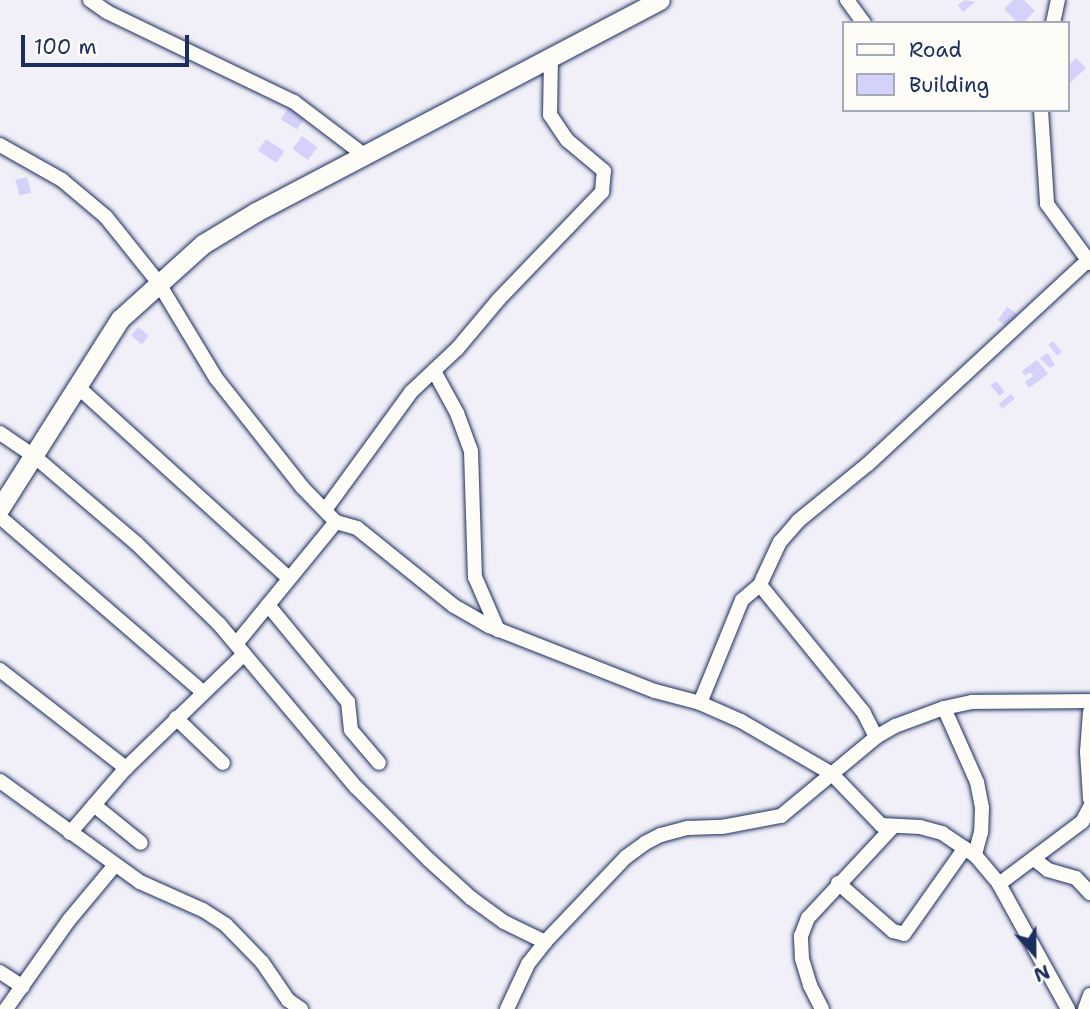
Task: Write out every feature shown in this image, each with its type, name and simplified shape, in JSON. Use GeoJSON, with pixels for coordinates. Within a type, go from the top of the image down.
{"type":"FeatureCollection","features":[{"type":"Feature","properties":{"kind":"street"},"geometry":{"type":"LineString","coordinates":[[90,0],[107,12],[294,102],[364,155]]}},
{"type":"Feature","properties":{"kind":"street"},"geometry":{"type":"LineString","coordinates":[[0,508],[120,319],[203,244],[364,155],[660,0]]}},
{"type":"Feature","properties":{"kind":"street"},"geometry":{"type":"LineString","coordinates":[[847,0],[863,21]]}},
{"type":"Feature","properties":{"kind":"street"},"geometry":{"type":"LineString","coordinates":[[1053,21],[1058,0]]}},
{"type":"Feature","properties":{"kind":"street"},"geometry":{"type":"LineString","coordinates":[[325,510],[396,411],[602,192],[606,181],[604,171],[567,140],[550,115],[551,56]]}},
{"type":"Feature","properties":{"kind":"street"},"geometry":{"type":"LineString","coordinates":[[700,703],[742,600],[760,585],[780,542],[798,522],[868,464],[1089,262],[1047,204],[1041,112]]}},
{"type":"Feature","properties":{"kind":"street"},"geometry":{"type":"LineString","coordinates":[[0,145],[62,180],[106,217],[158,282],[216,378],[303,488],[336,522],[357,528],[454,606],[498,630],[656,691],[700,703],[741,721],[832,774],[870,817],[881,825],[893,828],[920,827],[942,833],[970,851],[999,884],[1068,1009]]}},
{"type":"Feature","properties":{"kind":"street"},"geometry":{"type":"LineString","coordinates":[[434,371],[457,413],[469,443],[475,577],[498,630]]}},
{"type":"Feature","properties":{"kind":"street"},"geometry":{"type":"LineString","coordinates":[[78,387],[289,578]]}},
{"type":"Feature","properties":{"kind":"street"},"geometry":{"type":"LineString","coordinates":[[0,432],[34,456],[137,544],[240,649],[356,787],[429,860],[471,898],[504,922],[545,942]]}},
{"type":"Feature","properties":{"kind":"street"},"geometry":{"type":"LineString","coordinates":[[0,517],[204,693]]}},
{"type":"Feature","properties":{"kind":"street"},"geometry":{"type":"LineString","coordinates":[[70,833],[126,768],[204,693],[240,649],[268,605],[336,522]]}},
{"type":"Feature","properties":{"kind":"street"},"geometry":{"type":"LineString","coordinates":[[760,585],[864,713],[876,737]]}},
{"type":"Feature","properties":{"kind":"street"},"geometry":{"type":"LineString","coordinates":[[268,605],[348,702],[351,730],[379,763]]}},
{"type":"Feature","properties":{"kind":"street"},"geometry":{"type":"LineString","coordinates":[[0,670],[126,768]]}},
{"type":"Feature","properties":{"kind":"street"},"geometry":{"type":"LineString","coordinates":[[507,1009],[516,985],[545,942],[626,857],[645,843],[661,835],[688,828],[722,827],[781,816],[876,737],[895,726],[944,708],[972,702],[1090,701]]}},
{"type":"Feature","properties":{"kind":"street"},"geometry":{"type":"LineString","coordinates":[[838,883],[893,931],[904,933],[970,851],[981,832],[977,782],[944,708]]}},
{"type":"Feature","properties":{"kind":"street"},"geometry":{"type":"LineString","coordinates":[[1090,712],[1087,752],[1090,799]]}},
{"type":"Feature","properties":{"kind":"street"},"geometry":{"type":"LineString","coordinates":[[176,718],[223,763]]}},
{"type":"Feature","properties":{"kind":"street"},"geometry":{"type":"LineString","coordinates":[[0,781],[140,882],[203,910],[226,925],[261,962],[288,1000],[302,1009]]}},
{"type":"Feature","properties":{"kind":"street"},"geometry":{"type":"LineString","coordinates":[[94,805],[141,843]]}},
{"type":"Feature","properties":{"kind":"street"},"geometry":{"type":"LineString","coordinates":[[999,884],[1089,813]]}},
{"type":"Feature","properties":{"kind":"street"},"geometry":{"type":"LineString","coordinates":[[822,1009],[807,976],[801,936],[808,918],[838,883],[893,828]]}},
{"type":"Feature","properties":{"kind":"street"},"geometry":{"type":"LineString","coordinates":[[1034,859],[1048,870],[1076,878],[1090,893]]}},
{"type":"Feature","properties":{"kind":"street"},"geometry":{"type":"LineString","coordinates":[[6,1009],[69,920],[116,865]]}},
{"type":"Feature","properties":{"kind":"street"},"geometry":{"type":"LineString","coordinates":[[0,972],[23,987]]}},
{"type":"Feature","properties":{"kind":"street"},"geometry":{"type":"LineString","coordinates":[[1085,1009],[1090,995]]}},
{"type":"Feature","properties":{"kind":"building"},"geometry":{"type":"Polygon","coordinates":[[[965,0],[975,2],[963,12],[958,5],[965,0]]]}},
{"type":"Feature","properties":{"kind":"building"},"geometry":{"type":"Polygon","coordinates":[[[1013,0],[1024,0],[1035,11],[1025,21],[1016,21],[1004,9],[1013,0]]]}},
{"type":"Feature","properties":{"kind":"building"},"geometry":{"type":"Polygon","coordinates":[[[1076,58],[1086,68],[1070,83],[1069,78],[1069,65],[1076,58]]]}},
{"type":"Feature","properties":{"kind":"building"},"geometry":{"type":"Polygon","coordinates":[[[290,105],[306,115],[297,129],[281,119],[290,105]]]}},
{"type":"Feature","properties":{"kind":"building"},"geometry":{"type":"Polygon","coordinates":[[[302,136],[317,147],[308,160],[293,149],[302,136]]]}},
{"type":"Feature","properties":{"kind":"building"},"geometry":{"type":"Polygon","coordinates":[[[266,139],[284,151],[276,163],[258,151],[266,139]]]}},
{"type":"Feature","properties":{"kind":"building"},"geometry":{"type":"Polygon","coordinates":[[[27,177],[31,192],[20,196],[15,180],[27,177]]]}},
{"type":"Feature","properties":{"kind":"building"},"geometry":{"type":"Polygon","coordinates":[[[1007,307],[1020,316],[1011,329],[998,320],[1007,307]]]}},
{"type":"Feature","properties":{"kind":"building"},"geometry":{"type":"Polygon","coordinates":[[[138,327],[149,336],[142,344],[131,336],[138,327]]]}},
{"type":"Feature","properties":{"kind":"building"},"geometry":{"type":"Polygon","coordinates":[[[1053,341],[1062,352],[1057,356],[1048,345],[1053,341]]]}},
{"type":"Feature","properties":{"kind":"building"},"geometry":{"type":"Polygon","coordinates":[[[1048,353],[1055,365],[1050,368],[1040,358],[1048,353]]]}},
{"type":"Feature","properties":{"kind":"building"},"geometry":{"type":"Polygon","coordinates":[[[1037,360],[1048,374],[1029,388],[1025,382],[1033,376],[1030,372],[1025,376],[1022,371],[1037,360]]]}},
{"type":"Feature","properties":{"kind":"building"},"geometry":{"type":"Polygon","coordinates":[[[996,381],[1005,392],[999,396],[991,385],[996,381]]]}},
{"type":"Feature","properties":{"kind":"building"},"geometry":{"type":"Polygon","coordinates":[[[1011,394],[1015,399],[1002,409],[999,404],[1011,394]]]}}]}
